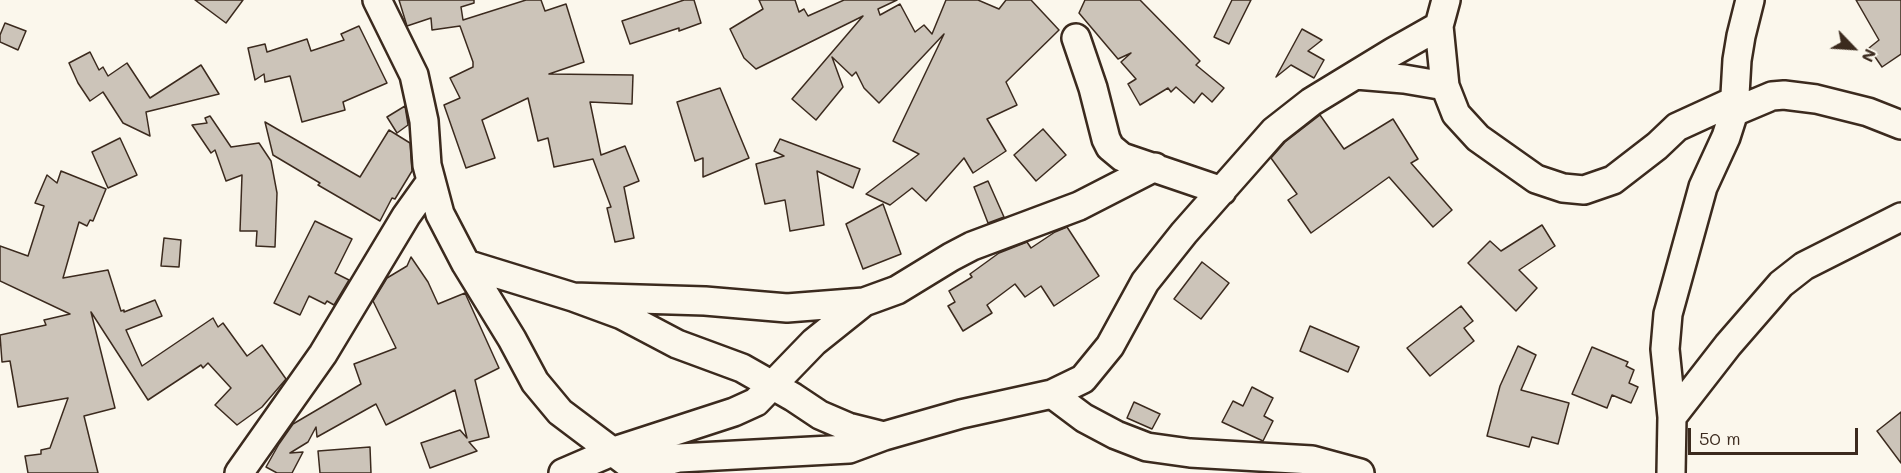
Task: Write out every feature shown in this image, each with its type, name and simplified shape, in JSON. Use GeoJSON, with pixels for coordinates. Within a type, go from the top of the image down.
{"type":"FeatureCollection","features":[{"type":"Feature","properties":{"kind":"street"},"geometry":{"type":"LineString","coordinates":[[377,0],[414,75],[424,121],[427,165],[431,182],[440,214],[466,264],[536,382],[560,412],[638,471],[679,458],[849,449],[884,436],[961,414],[1052,394],[1083,379],[1110,346],[1145,282],[1184,233],[1274,130],[1311,102],[1439,26]]}},
{"type":"Feature","properties":{"kind":"street"},"geometry":{"type":"LineString","coordinates":[[1446,0],[1439,26],[1445,86],[1456,114],[1478,138],[1536,179],[1563,188],[1584,190],[1613,180],[1657,146],[1677,127],[1735,106],[1772,96],[1784,95],[1816,99],[1868,112],[1901,125]]}},
{"type":"Feature","properties":{"kind":"street"},"geometry":{"type":"LineString","coordinates":[[1663,473],[1672,417],[1665,349],[1668,314],[1703,187],[1726,136],[1735,106],[1737,60],[1750,0]]}},
{"type":"Feature","properties":{"kind":"street"},"geometry":{"type":"LineString","coordinates":[[1076,38],[1110,147],[1122,157],[1222,191]]}},
{"type":"Feature","properties":{"kind":"street"},"geometry":{"type":"LineString","coordinates":[[1356,75],[1404,79],[1445,86]]}},
{"type":"Feature","properties":{"kind":"street"},"geometry":{"type":"LineString","coordinates":[[573,297],[705,301],[787,308],[864,302],[897,290],[951,256],[972,246],[1079,206],[1155,167]]}},
{"type":"Feature","properties":{"kind":"street"},"geometry":{"type":"LineString","coordinates":[[239,473],[323,354],[406,216],[431,182]]}},
{"type":"Feature","properties":{"kind":"street"},"geometry":{"type":"LineString","coordinates":[[1672,417],[1728,345],[1781,284],[1804,266],[1901,217]]}},
{"type":"Feature","properties":{"kind":"street"},"geometry":{"type":"LineString","coordinates":[[466,264],[573,297],[622,315],[676,344],[742,368],[820,415],[848,427],[884,436]]}},
{"type":"Feature","properties":{"kind":"street"},"geometry":{"type":"LineString","coordinates":[[563,473],[614,451],[734,412],[756,402],[814,342],[864,302]]}},
{"type":"Feature","properties":{"kind":"street"},"geometry":{"type":"LineString","coordinates":[[1052,394],[1084,418],[1116,435],[1147,447],[1190,453],[1312,460],[1359,473]]}},
{"type":"Feature","properties":{"kind":"street"},"geometry":{"type":"LineString","coordinates":[[1172,473],[1190,453]]}},
{"type":"Feature","properties":{"kind":"building"},"geometry":{"type":"Polygon","coordinates":[[[195,0],[243,0],[226,23],[195,0]]]}},
{"type":"Feature","properties":{"kind":"building"},"geometry":{"type":"Polygon","coordinates":[[[399,0],[474,0],[474,3],[461,7],[463,20],[526,0],[541,0],[545,11],[566,4],[584,62],[549,74],[633,75],[632,104],[590,102],[601,155],[625,146],[639,181],[624,187],[634,238],[615,242],[607,208],[611,207],[593,159],[554,167],[548,138],[538,141],[528,98],[482,120],[495,158],[466,168],[444,105],[460,98],[450,78],[473,67],[460,26],[432,30],[431,18],[407,26],[399,0]]]}},
{"type":"Feature","properties":{"kind":"building"},"geometry":{"type":"Polygon","coordinates":[[[684,0],[694,0],[701,23],[630,44],[622,21],[684,0]]]}},
{"type":"Feature","properties":{"kind":"building"},"geometry":{"type":"Polygon","coordinates":[[[759,0],[795,0],[799,12],[804,9],[808,16],[844,0],[897,0],[878,9],[880,15],[900,4],[915,32],[924,25],[932,34],[946,0],[978,0],[999,9],[1006,0],[1031,0],[1059,30],[1006,82],[1017,105],[987,119],[1006,151],[973,173],[964,158],[926,201],[912,188],[890,205],[866,194],[919,154],[893,141],[944,34],[879,103],[864,88],[856,72],[852,76],[832,57],[843,87],[816,120],[792,99],[863,16],[756,69],[744,58],[730,29],[763,9],[759,0]]]}},
{"type":"Feature","properties":{"kind":"building"},"geometry":{"type":"Polygon","coordinates":[[[1085,0],[1140,0],[1200,61],[1196,65],[1224,88],[1212,102],[1202,93],[1194,103],[1176,87],[1171,92],[1168,88],[1140,105],[1128,84],[1136,79],[1121,62],[1131,53],[1118,59],[1079,13],[1085,0]]]}},
{"type":"Feature","properties":{"kind":"building"},"geometry":{"type":"Polygon","coordinates":[[[1232,0],[1251,0],[1229,44],[1214,37],[1232,0]]]}},
{"type":"Feature","properties":{"kind":"building"},"geometry":{"type":"Polygon","coordinates":[[[1856,0],[1901,0],[1901,54],[1882,67],[1869,48],[1879,40],[1856,0]]]}},
{"type":"Feature","properties":{"kind":"building"},"geometry":{"type":"Polygon","coordinates":[[[5,23],[26,31],[18,50],[0,42],[5,23]]]}},
{"type":"Feature","properties":{"kind":"building"},"geometry":{"type":"Polygon","coordinates":[[[359,26],[387,83],[343,102],[345,110],[302,122],[290,76],[265,82],[264,74],[255,80],[248,48],[265,44],[267,52],[307,39],[311,51],[344,40],[341,34],[359,26]]]}},
{"type":"Feature","properties":{"kind":"building"},"geometry":{"type":"Polygon","coordinates":[[[1302,29],[1322,40],[1308,51],[1324,60],[1314,78],[1291,65],[1276,77],[1302,29]]]}},
{"type":"Feature","properties":{"kind":"building"},"geometry":{"type":"Polygon","coordinates":[[[90,52],[99,70],[103,67],[108,76],[127,63],[150,98],[201,65],[219,94],[146,112],[150,136],[123,123],[103,92],[90,101],[69,63],[90,52]]]}},
{"type":"Feature","properties":{"kind":"building"},"geometry":{"type":"Polygon","coordinates":[[[720,88],[749,158],[703,177],[703,158],[695,161],[677,102],[720,88]]]}},
{"type":"Feature","properties":{"kind":"building"},"geometry":{"type":"Polygon","coordinates":[[[405,106],[408,125],[397,133],[387,117],[405,106]]]}},
{"type":"Feature","properties":{"kind":"building"},"geometry":{"type":"Polygon","coordinates":[[[1320,115],[1344,149],[1393,119],[1418,159],[1411,163],[1452,210],[1433,227],[1389,177],[1311,233],[1288,200],[1297,194],[1271,158],[1285,142],[1320,115]]]}},
{"type":"Feature","properties":{"kind":"building"},"geometry":{"type":"Polygon","coordinates":[[[210,116],[231,147],[259,143],[271,161],[277,193],[275,247],[256,246],[257,231],[240,231],[242,175],[226,181],[215,150],[211,153],[192,125],[207,123],[205,118],[210,116]]]}},
{"type":"Feature","properties":{"kind":"building"},"geometry":{"type":"Polygon","coordinates":[[[265,122],[360,177],[389,130],[410,143],[412,171],[395,199],[392,198],[380,221],[318,185],[320,183],[273,155],[265,122]]]}},
{"type":"Feature","properties":{"kind":"building"},"geometry":{"type":"Polygon","coordinates":[[[1043,129],[1066,155],[1036,181],[1014,155],[1043,129]]]}},
{"type":"Feature","properties":{"kind":"building"},"geometry":{"type":"Polygon","coordinates":[[[120,138],[137,175],[108,188],[92,152],[120,138]]]}},
{"type":"Feature","properties":{"kind":"building"},"geometry":{"type":"Polygon","coordinates":[[[780,139],[860,169],[853,188],[817,171],[824,225],[790,231],[785,200],[765,204],[756,164],[784,156],[774,151],[780,139]]]}},
{"type":"Feature","properties":{"kind":"building"},"geometry":{"type":"Polygon","coordinates":[[[61,171],[106,189],[93,221],[90,220],[87,226],[79,222],[63,278],[108,270],[121,311],[124,310],[124,312],[155,300],[162,316],[126,330],[142,366],[213,318],[218,327],[223,323],[247,356],[262,345],[286,379],[262,407],[237,425],[215,405],[231,388],[208,363],[203,368],[201,365],[148,400],[91,312],[115,408],[84,416],[98,473],[28,473],[25,456],[41,454],[41,450],[50,448],[68,398],[18,407],[10,361],[2,362],[0,335],[46,325],[44,320],[70,314],[0,281],[0,246],[28,256],[44,206],[35,203],[47,175],[57,183],[61,171]]]}},
{"type":"Feature","properties":{"kind":"building"},"geometry":{"type":"Polygon","coordinates":[[[988,181],[1004,217],[988,223],[974,187],[988,181]]]}},
{"type":"Feature","properties":{"kind":"building"},"geometry":{"type":"Polygon","coordinates":[[[883,204],[901,254],[863,269],[846,224],[883,204]]]}},
{"type":"Feature","properties":{"kind":"building"},"geometry":{"type":"Polygon","coordinates":[[[315,221],[352,239],[335,273],[349,280],[334,305],[327,301],[325,304],[309,296],[300,315],[274,303],[315,221]]]}},
{"type":"Feature","properties":{"kind":"building"},"geometry":{"type":"Polygon","coordinates":[[[1542,225],[1555,246],[1519,270],[1537,288],[1516,311],[1468,263],[1490,241],[1501,251],[1542,225]]]}},
{"type":"Feature","properties":{"kind":"building"},"geometry":{"type":"Polygon","coordinates":[[[1067,227],[1099,276],[1054,306],[1041,286],[1025,297],[1015,284],[987,305],[992,313],[963,331],[948,306],[955,302],[949,291],[972,277],[970,274],[999,253],[1027,242],[1031,248],[1067,227]]]}},
{"type":"Feature","properties":{"kind":"building"},"geometry":{"type":"Polygon","coordinates":[[[164,238],[181,240],[179,267],[161,266],[164,238]]]}},
{"type":"Feature","properties":{"kind":"building"},"geometry":{"type":"Polygon","coordinates":[[[411,257],[428,282],[438,304],[465,293],[499,368],[475,380],[489,437],[469,442],[477,451],[430,468],[421,443],[460,430],[467,438],[455,390],[386,425],[376,404],[317,437],[316,427],[308,442],[290,453],[303,452],[292,473],[277,473],[266,467],[293,424],[361,384],[354,364],[396,348],[373,301],[387,278],[407,266],[411,257]]]}},
{"type":"Feature","properties":{"kind":"building"},"geometry":{"type":"Polygon","coordinates":[[[1202,262],[1229,283],[1201,319],[1174,299],[1202,262]]]}},
{"type":"Feature","properties":{"kind":"building"},"geometry":{"type":"Polygon","coordinates":[[[1461,306],[1473,321],[1464,328],[1474,341],[1430,376],[1407,348],[1461,306]]]}},
{"type":"Feature","properties":{"kind":"building"},"geometry":{"type":"Polygon","coordinates":[[[1310,326],[1359,347],[1348,372],[1300,351],[1310,326]]]}},
{"type":"Feature","properties":{"kind":"building"},"geometry":{"type":"Polygon","coordinates":[[[1518,346],[1536,355],[1521,390],[1569,403],[1558,444],[1532,437],[1529,447],[1487,436],[1500,386],[1518,346]]]}},
{"type":"Feature","properties":{"kind":"building"},"geometry":{"type":"Polygon","coordinates":[[[1592,347],[1628,362],[1626,366],[1634,370],[1629,383],[1638,387],[1631,403],[1612,395],[1607,408],[1572,394],[1592,347]]]}},
{"type":"Feature","properties":{"kind":"building"},"geometry":{"type":"Polygon","coordinates":[[[1252,387],[1273,398],[1264,416],[1273,421],[1263,441],[1222,422],[1233,401],[1243,406],[1252,387]]]}},
{"type":"Feature","properties":{"kind":"building"},"geometry":{"type":"Polygon","coordinates":[[[1134,402],[1160,414],[1152,429],[1127,418],[1134,402]]]}},
{"type":"Feature","properties":{"kind":"building"},"geometry":{"type":"Polygon","coordinates":[[[1901,412],[1901,463],[1877,431],[1901,412]]]}},
{"type":"Feature","properties":{"kind":"building"},"geometry":{"type":"Polygon","coordinates":[[[370,447],[371,473],[320,473],[318,451],[370,447]]]}}]}
